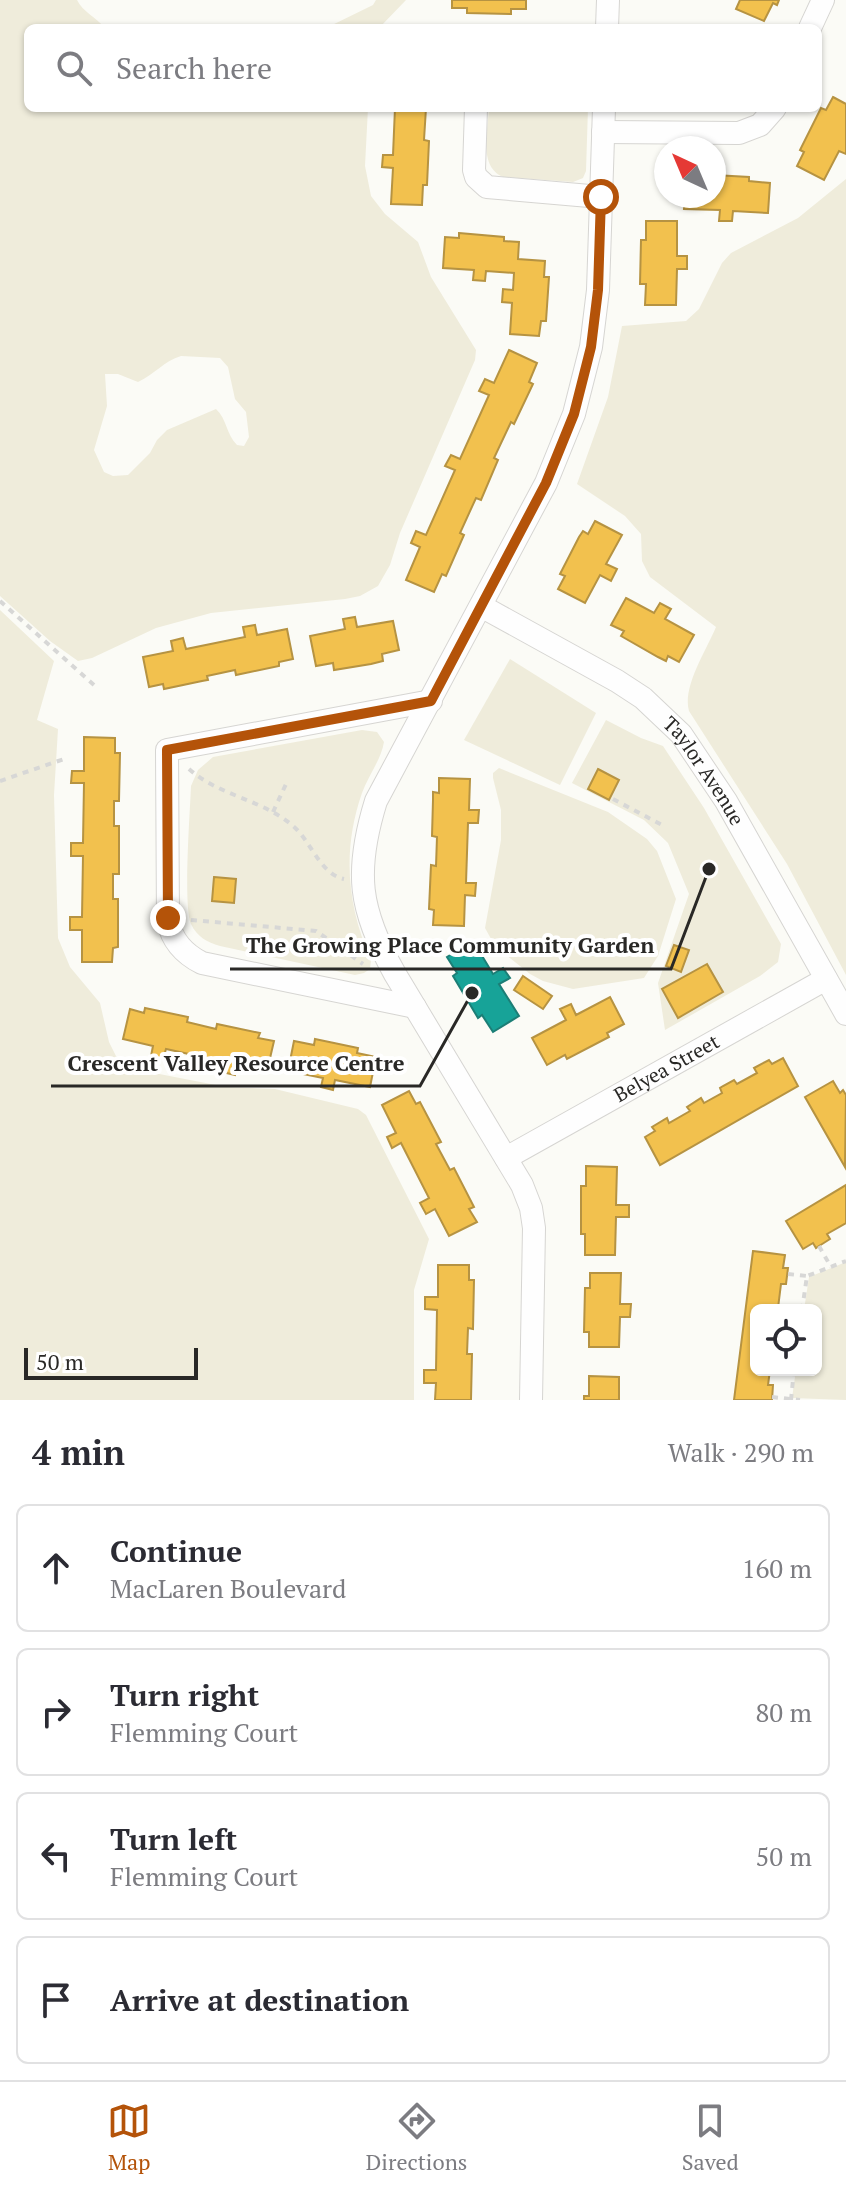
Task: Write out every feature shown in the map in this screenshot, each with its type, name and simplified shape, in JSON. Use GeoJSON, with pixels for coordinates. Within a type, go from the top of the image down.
{"type":"FeatureCollection","features":[{"type":"Feature","properties":{"kind":"street"},"geometry":{"type":"LineString","coordinates":[[607,24],[608,0]]}},
{"type":"Feature","properties":{"kind":"street"},"geometry":{"type":"LineString","coordinates":[[812,24],[823,0]]}},
{"type":"Feature","properties":{"kind":"street"},"geometry":{"type":"LineString","coordinates":[[476,112],[474,170],[476,177],[487,187],[601,197]]}},
{"type":"Feature","properties":{"kind":"street"},"geometry":{"type":"LineString","coordinates":[[531,1400],[533,1218],[525,1191],[377,938],[367,914],[362,878],[366,831],[376,801],[546,483],[574,414],[591,347],[598,290],[604,112]]}},
{"type":"Feature","properties":{"kind":"street"},"geometry":{"type":"LineString","coordinates":[[603,132],[739,133],[760,125],[771,112]]}},
{"type":"Feature","properties":{"kind":"street","name":"Taylor Avenue"},"geometry":{"type":"LineString","coordinates":[[481,606],[617,681],[643,698],[681,734],[726,801],[846,1014]]}},
{"type":"Feature","properties":{"kind":"street"},"geometry":{"type":"LineString","coordinates":[[415,1007],[202,963],[185,953],[174,939],[168,918],[167,750],[431,701]]}},
{"type":"Feature","properties":{"kind":"street","name":"Belyea Street"},"geometry":{"type":"LineString","coordinates":[[506,1158],[826,979]]}},
{"type":"Feature","properties":{"kind":"path"},"geometry":{"type":"LineString","coordinates":[[0,601],[94,685]]}},
{"type":"Feature","properties":{"kind":"path"},"geometry":{"type":"LineString","coordinates":[[167,750],[205,782],[273,812],[295,828],[331,874],[343,880],[362,878]]}},
{"type":"Feature","properties":{"kind":"path"},"geometry":{"type":"LineString","coordinates":[[0,781],[64,759]]}},
{"type":"Feature","properties":{"kind":"path"},"geometry":{"type":"LineString","coordinates":[[273,812],[286,784]]}},
{"type":"Feature","properties":{"kind":"path"},"geometry":{"type":"LineString","coordinates":[[613,799],[664,826]]}},
{"type":"Feature","properties":{"kind":"path"},"geometry":{"type":"LineString","coordinates":[[168,918],[316,931],[363,964]]}},
{"type":"Feature","properties":{"kind":"path"},"geometry":{"type":"LineString","coordinates":[[819,1246],[831,1267]]}},
{"type":"Feature","properties":{"kind":"path"},"geometry":{"type":"LineString","coordinates":[[788,1274],[807,1276],[846,1261]]}},
{"type":"Feature","properties":{"kind":"path"},"geometry":{"type":"LineString","coordinates":[[803,1304],[807,1276]]}},
{"type":"Feature","properties":{"kind":"path"},"geometry":{"type":"LineString","coordinates":[[791,1400],[793,1376]]}},
{"type":"Feature","properties":{"kind":"path"},"geometry":{"type":"LineString","coordinates":[[772,1397],[800,1400]]}},
{"type":"Feature","properties":{"kind":"shaded area"},"geometry":{"type":"Polygon","coordinates":[[[0,0],[77,0],[101,24],[24,24],[24,112],[368,112],[365,166],[371,196],[385,214],[418,242],[431,277],[476,350],[475,360],[400,533],[390,565],[378,586],[360,596],[345,599],[211,613],[156,628],[92,658],[78,661],[50,641],[0,596],[0,0]],[[181,356],[138,382],[118,374],[105,374],[107,406],[94,450],[104,472],[113,476],[128,475],[167,430],[216,409],[233,441],[244,446],[249,437],[246,412],[235,399],[228,367],[220,358],[181,356]]]}},
{"type":"Feature","properties":{"kind":"shaded area"},"geometry":{"type":"Polygon","coordinates":[[[376,0],[406,0],[383,24],[334,24],[373,5],[376,0]]]}},
{"type":"Feature","properties":{"kind":"shaded area"},"geometry":{"type":"Polygon","coordinates":[[[489,112],[588,112],[586,171],[583,178],[573,182],[503,177],[490,165],[486,147],[489,112]]]}},
{"type":"Feature","properties":{"kind":"shaded area"},"geometry":{"type":"Polygon","coordinates":[[[846,179],[846,975],[787,864],[689,711],[692,680],[716,627],[650,577],[642,561],[641,534],[625,516],[577,484],[608,397],[622,326],[686,321],[699,309],[722,263],[731,253],[798,218],[846,179]]]}},
{"type":"Feature","properties":{"kind":"shaded area"},"geometry":{"type":"Polygon","coordinates":[[[0,610],[54,661],[37,720],[58,729],[54,795],[58,938],[70,967],[100,1003],[109,1042],[116,1056],[131,1067],[149,1072],[226,1087],[275,1089],[358,1109],[366,1115],[429,1239],[414,1290],[414,1400],[0,1400],[0,610]]]}},
{"type":"Feature","properties":{"kind":"shaded area"},"geometry":{"type":"Polygon","coordinates":[[[510,659],[596,713],[560,785],[464,740],[510,659]]]}},
{"type":"Feature","properties":{"kind":"shaded area"},"geometry":{"type":"Polygon","coordinates":[[[606,720],[663,746],[704,808],[781,944],[778,962],[760,976],[665,1030],[658,983],[689,894],[668,843],[644,820],[572,783],[606,720]]]}},
{"type":"Feature","properties":{"kind":"shaded area"},"geometry":{"type":"Polygon","coordinates":[[[362,730],[377,732],[384,742],[362,793],[350,857],[352,898],[371,960],[370,969],[355,975],[220,946],[203,938],[191,924],[187,898],[191,786],[198,770],[213,757],[362,730]]]}},
{"type":"Feature","properties":{"kind":"shaded area"},"geometry":{"type":"Polygon","coordinates":[[[499,768],[608,812],[647,839],[657,851],[676,899],[658,956],[644,978],[573,989],[530,974],[495,946],[485,928],[501,840],[501,810],[493,778],[493,773],[499,768]]]}},
{"type":"Feature","properties":{"kind":"shaded area"},"geometry":{"type":"Polygon","coordinates":[[[846,1262],[846,1400],[792,1398],[795,1376],[822,1376],[822,1304],[805,1304],[809,1277],[846,1262]]]}},
{"type":"Feature","properties":{"kind":"building: Homes"},"geometry":{"type":"Polygon","coordinates":[[[452,0],[526,0],[526,9],[511,9],[511,14],[467,13],[467,8],[452,8],[452,0]]]}},
{"type":"Feature","properties":{"kind":"building: Homes"},"geometry":{"type":"Polygon","coordinates":[[[740,0],[779,0],[777,5],[773,3],[764,21],[736,9],[740,0]]]}},
{"type":"Feature","properties":{"kind":"building: Homes"},"geometry":{"type":"Polygon","coordinates":[[[833,97],[846,104],[846,154],[839,151],[824,180],[797,166],[804,152],[800,150],[819,112],[822,108],[826,110],[833,97]]]}},
{"type":"Feature","properties":{"kind":"building: Homes"},"geometry":{"type":"Polygon","coordinates":[[[395,112],[426,112],[424,140],[429,141],[427,185],[423,185],[422,205],[391,204],[393,168],[382,167],[383,155],[393,155],[395,112]]]}},
{"type":"Feature","properties":{"kind":"building: Homes"},"geometry":{"type":"Polygon","coordinates":[[[726,176],[749,177],[749,181],[770,183],[768,213],[733,211],[732,221],[719,221],[720,210],[684,209],[726,208],[726,176]]]}},
{"type":"Feature","properties":{"kind":"building: Homes"},"geometry":{"type":"Polygon","coordinates":[[[646,221],[677,221],[677,256],[687,256],[687,269],[677,269],[676,305],[645,305],[646,284],[640,284],[641,240],[646,240],[646,221]]]}},
{"type":"Feature","properties":{"kind":"building: Homes"},"geometry":{"type":"Polygon","coordinates":[[[459,233],[504,237],[504,241],[519,242],[518,259],[545,261],[544,277],[549,277],[546,321],[541,321],[539,336],[510,334],[512,303],[502,302],[503,289],[513,290],[514,273],[486,271],[485,281],[473,280],[474,270],[443,268],[445,237],[459,238],[459,233]]]}},
{"type":"Feature","properties":{"kind":"building: Homes"},"geometry":{"type":"Polygon","coordinates":[[[509,350],[537,363],[529,382],[533,384],[494,458],[498,460],[481,500],[476,498],[460,533],[464,535],[446,576],[442,574],[434,592],[406,580],[420,547],[411,543],[416,531],[426,535],[455,470],[445,466],[451,455],[460,459],[489,395],[479,391],[485,379],[494,383],[509,350]]]}},
{"type":"Feature","properties":{"kind":"building: Homes"},"geometry":{"type":"Polygon","coordinates":[[[595,521],[622,535],[606,564],[617,569],[611,581],[600,575],[585,603],[558,589],[565,576],[560,574],[579,537],[583,531],[588,534],[595,521]]]}},
{"type":"Feature","properties":{"kind":"building: Homes"},"geometry":{"type":"Polygon","coordinates":[[[626,598],[654,613],[660,603],[671,609],[665,619],[694,635],[679,662],[668,656],[666,661],[658,657],[621,636],[624,631],[611,625],[626,598]]]}},
{"type":"Feature","properties":{"kind":"building: Homes"},"geometry":{"type":"Polygon","coordinates":[[[355,617],[357,627],[393,621],[399,650],[382,654],[383,661],[371,664],[334,670],[333,663],[316,666],[310,636],[345,629],[343,619],[355,617]]]}},
{"type":"Feature","properties":{"kind":"building: Homes"},"geometry":{"type":"Polygon","coordinates":[[[255,625],[257,635],[287,629],[293,659],[279,662],[279,666],[236,675],[235,670],[207,676],[208,680],[164,689],[163,684],[149,687],[143,657],[173,651],[171,641],[183,638],[186,649],[245,637],[243,627],[255,625]]]}},
{"type":"Feature","properties":{"kind":"building: Homes"},"geometry":{"type":"Polygon","coordinates":[[[84,737],[115,738],[115,753],[120,753],[119,801],[114,801],[114,826],[119,826],[119,874],[113,874],[113,899],[118,899],[118,947],[113,948],[112,962],[82,962],[82,930],[70,930],[70,917],[82,917],[83,856],[71,856],[71,843],[83,843],[84,783],[71,783],[72,771],[84,771],[84,737]]]}},
{"type":"Feature","properties":{"kind":"building: Homes"},"geometry":{"type":"Polygon","coordinates":[[[598,769],[619,780],[609,800],[588,789],[598,769]]]}},
{"type":"Feature","properties":{"kind":"building: Homes"},"geometry":{"type":"Polygon","coordinates":[[[439,778],[470,779],[469,810],[479,810],[478,823],[468,823],[466,883],[476,883],[475,896],[465,895],[464,926],[433,925],[434,910],[429,909],[431,865],[436,866],[437,837],[432,836],[433,792],[439,793],[439,778]]]}},
{"type":"Feature","properties":{"kind":"building: Homes"},"geometry":{"type":"Polygon","coordinates":[[[214,877],[236,879],[234,903],[212,901],[214,877]]]}},
{"type":"Feature","properties":{"kind":"building: Homes"},"geometry":{"type":"Polygon","coordinates":[[[674,945],[689,950],[681,972],[666,966],[674,945]]]}},
{"type":"Feature","properties":{"kind":"building: Homes"},"geometry":{"type":"Polygon","coordinates":[[[707,964],[723,992],[678,1018],[662,989],[707,964]]]}},
{"type":"Feature","properties":{"kind":"building: Homes"},"geometry":{"type":"Polygon","coordinates":[[[523,976],[552,996],[543,1009],[514,990],[523,976]]]}},
{"type":"Feature","properties":{"kind":"building: Homes"},"geometry":{"type":"Polygon","coordinates":[[[610,997],[624,1024],[607,1033],[609,1037],[567,1059],[565,1055],[547,1065],[532,1038],[566,1020],[560,1009],[571,1004],[576,1015],[610,997]]]}},
{"type":"Feature","properties":{"kind":"building: Homes"},"geometry":{"type":"Polygon","coordinates":[[[145,1008],[188,1017],[187,1022],[216,1029],[217,1024],[260,1033],[258,1038],[274,1041],[267,1071],[237,1065],[235,1075],[222,1072],[225,1062],[166,1049],[163,1059],[151,1056],[153,1046],[123,1039],[130,1009],[144,1013],[145,1008]]]}},
{"type":"Feature","properties":{"kind":"building: Homes"},"geometry":{"type":"Polygon","coordinates":[[[315,1039],[358,1048],[357,1053],[376,1057],[370,1087],[335,1080],[333,1090],[321,1087],[323,1078],[288,1071],[294,1041],[314,1045],[315,1039]]]}},
{"type":"Feature","properties":{"kind":"building: Homes"},"geometry":{"type":"Polygon","coordinates":[[[783,1058],[798,1086],[660,1165],[645,1137],[655,1131],[652,1127],[667,1118],[669,1123],[690,1111],[687,1107],[701,1098],[704,1103],[722,1093],[720,1088],[734,1080],[737,1084],[757,1073],[754,1068],[769,1060],[772,1064],[783,1058]]]}},
{"type":"Feature","properties":{"kind":"building: Homes"},"geometry":{"type":"Polygon","coordinates":[[[833,1081],[840,1093],[843,1090],[846,1095],[845,1167],[805,1097],[833,1081]]]}},
{"type":"Feature","properties":{"kind":"building: Homes"},"geometry":{"type":"Polygon","coordinates":[[[409,1091],[416,1104],[420,1102],[441,1142],[436,1144],[450,1170],[454,1168],[474,1207],[469,1209],[477,1222],[449,1236],[435,1209],[426,1214],[420,1203],[429,1198],[401,1143],[392,1148],[387,1137],[396,1133],[382,1105],[409,1091]]]}},
{"type":"Feature","properties":{"kind":"building: Homes"},"geometry":{"type":"Polygon","coordinates":[[[586,1166],[617,1167],[616,1205],[629,1205],[629,1217],[616,1217],[615,1255],[585,1255],[585,1234],[581,1234],[581,1186],[586,1186],[586,1166]]]}},
{"type":"Feature","properties":{"kind":"building: Homes"},"geometry":{"type":"Polygon","coordinates":[[[846,1185],[846,1223],[827,1234],[830,1239],[816,1248],[813,1243],[803,1249],[786,1221],[846,1185]]]}},
{"type":"Feature","properties":{"kind":"building: Homes"},"geometry":{"type":"Polygon","coordinates":[[[753,1251],[785,1255],[783,1268],[788,1268],[786,1284],[781,1284],[778,1304],[750,1304],[750,1376],[769,1376],[768,1385],[773,1385],[772,1400],[734,1400],[753,1251]]]}},
{"type":"Feature","properties":{"kind":"building: Homes"},"geometry":{"type":"Polygon","coordinates":[[[438,1265],[469,1265],[469,1280],[474,1280],[473,1329],[468,1328],[467,1354],[472,1354],[471,1400],[435,1400],[436,1383],[424,1383],[424,1370],[436,1370],[437,1310],[425,1309],[425,1297],[438,1297],[438,1265]]]}},
{"type":"Feature","properties":{"kind":"building: Homes"},"geometry":{"type":"Polygon","coordinates":[[[590,1273],[621,1273],[620,1304],[631,1304],[630,1317],[620,1317],[619,1347],[589,1347],[589,1332],[584,1332],[585,1288],[590,1288],[590,1273]]]}},
{"type":"Feature","properties":{"kind":"building: Homes"},"geometry":{"type":"Polygon","coordinates":[[[589,1376],[619,1377],[619,1400],[584,1400],[584,1396],[589,1396],[589,1376]]]}},
{"type":"Feature","properties":{"kind":"building: Public"},"geometry":{"type":"Polygon","coordinates":[[[473,941],[493,974],[503,968],[510,978],[499,984],[519,1016],[493,1032],[482,1015],[478,1018],[453,976],[457,973],[447,957],[473,941]]]}},
{"type":"Feature","properties":{"kind":"place","name":"The Growing Place Community Garden"},"geometry":{"type":"Point","coordinates":[709,869]}},
{"type":"Feature","properties":{"kind":"place","name":"Crescent Valley Resource Centre"},"geometry":{"type":"Point","coordinates":[472,993]}},
{"type":"Feature","properties":{"kind":"route"},"geometry":{"type":"LineString","coordinates":[[168,918],[167,750],[431,701],[546,483],[574,414],[591,347],[598,290],[601,197]]}}]}
